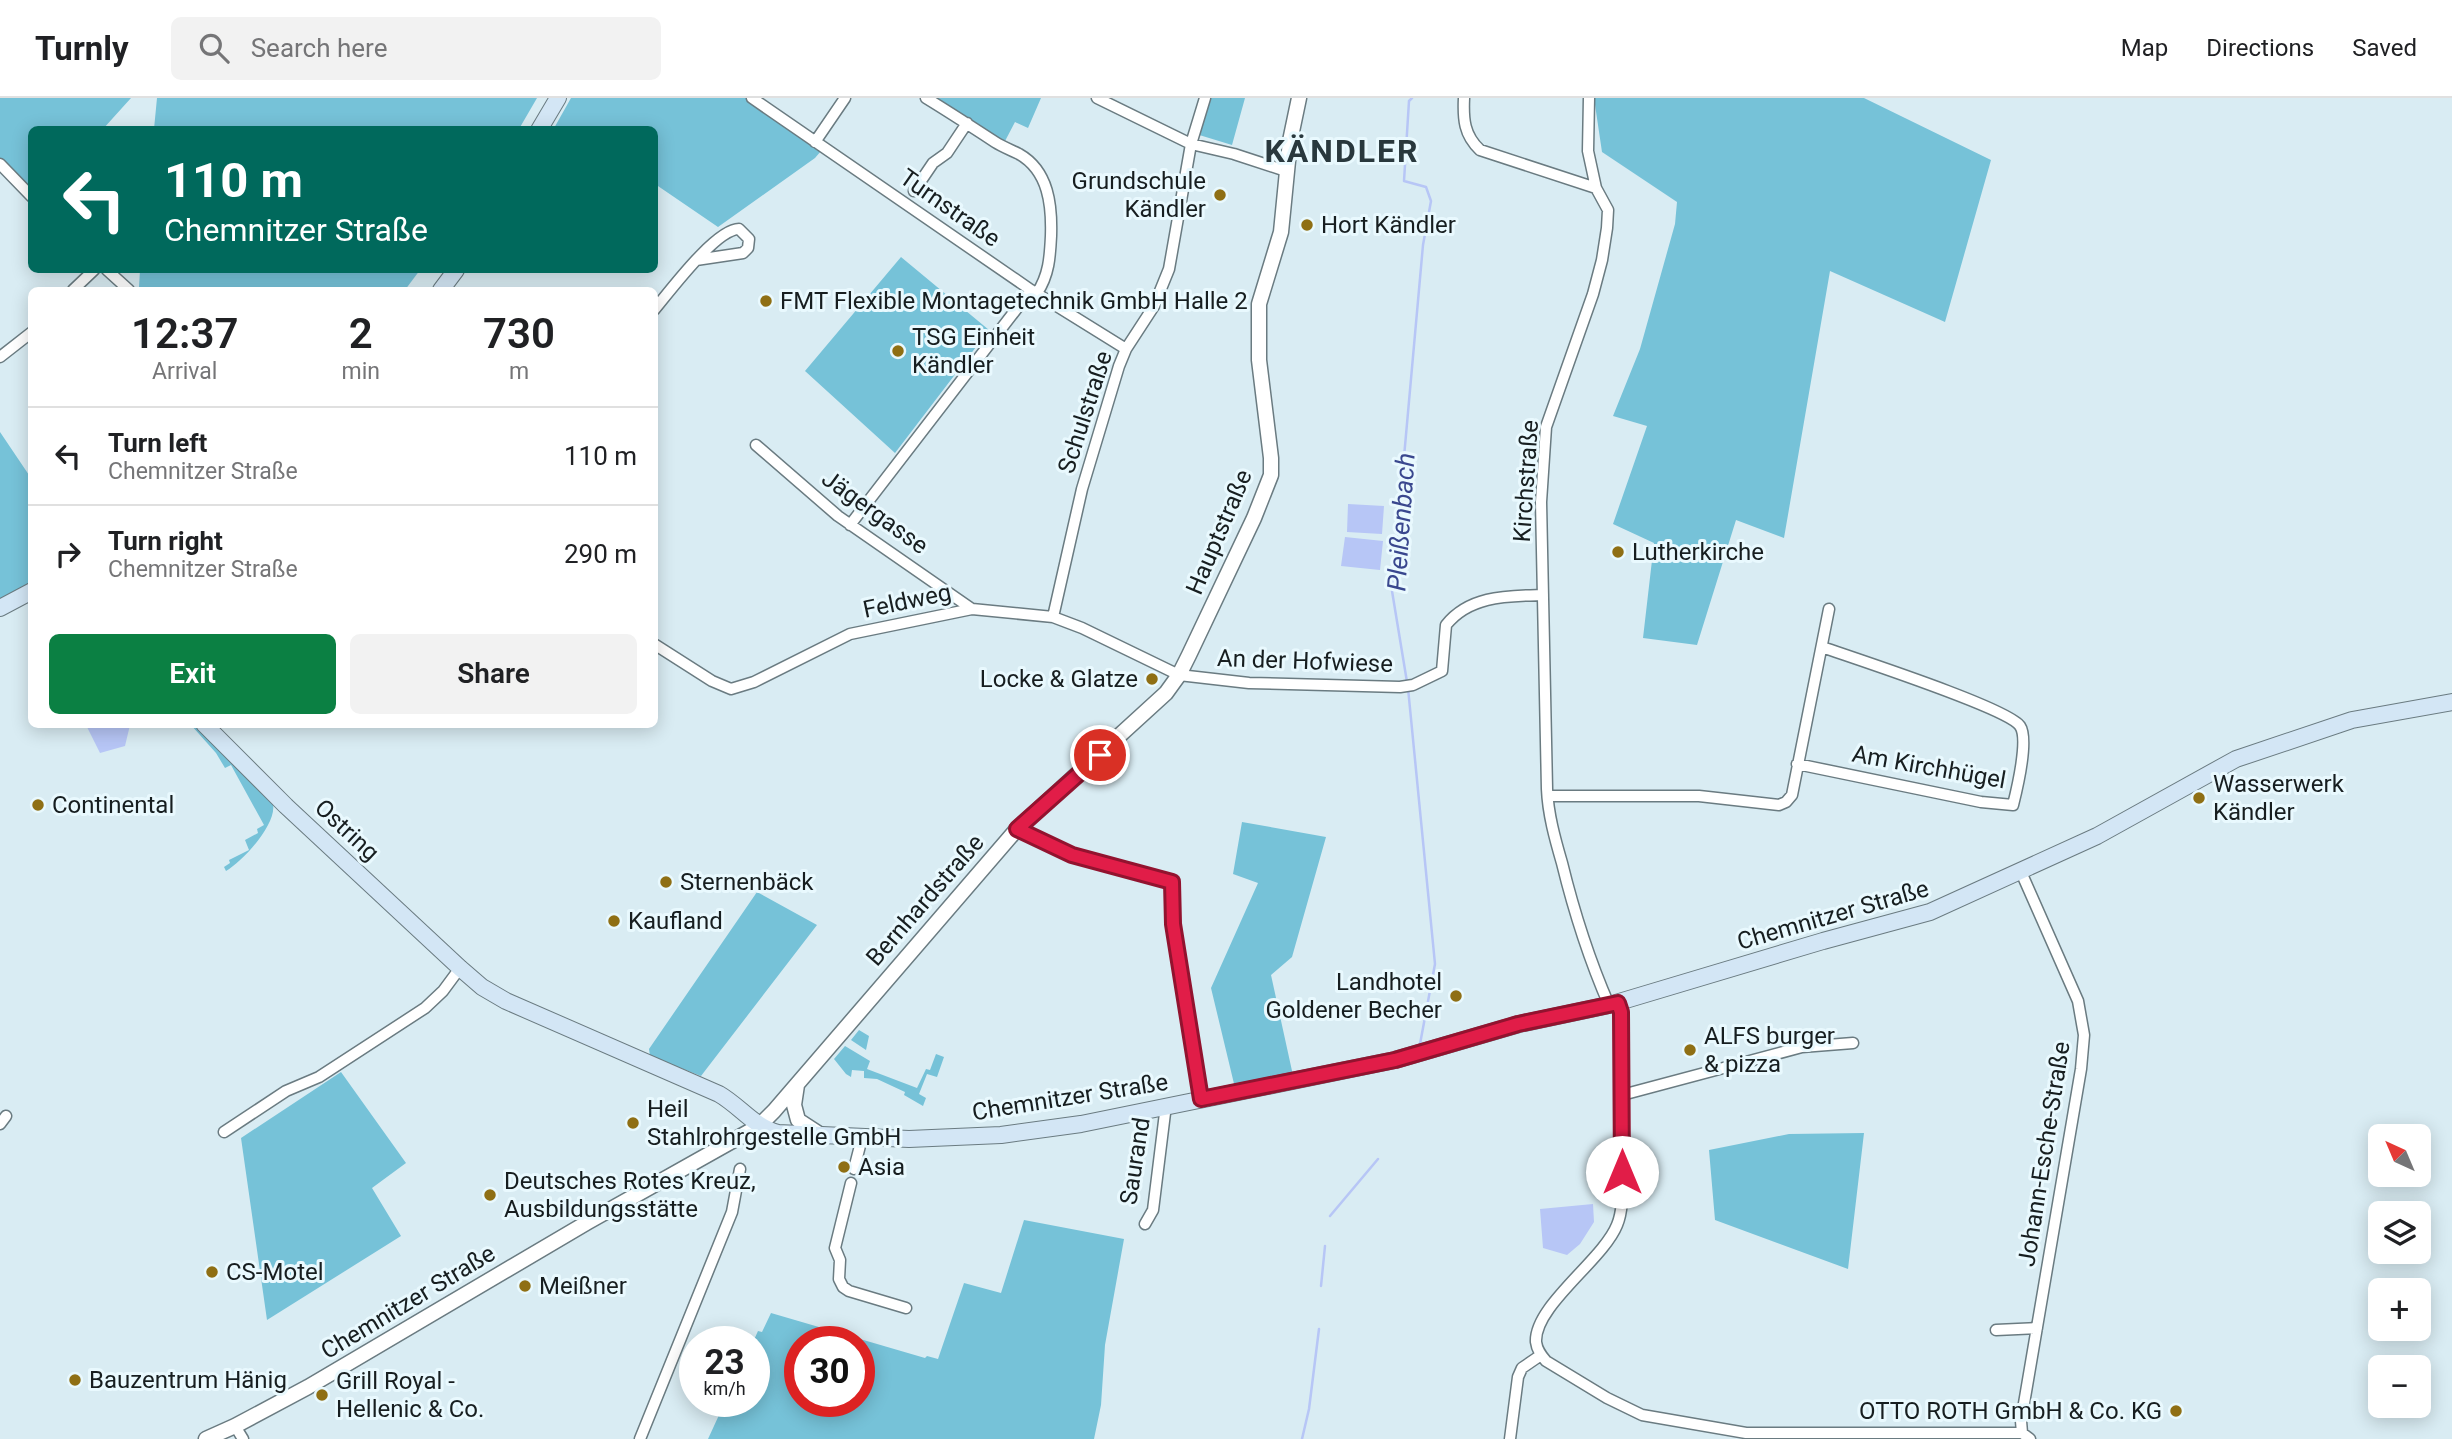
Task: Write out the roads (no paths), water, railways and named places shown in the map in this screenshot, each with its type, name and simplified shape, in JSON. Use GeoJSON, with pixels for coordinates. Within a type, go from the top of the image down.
{"type":"FeatureCollection","features":[{"type":"Feature","properties":{"kind":"main road"},"geometry":{"type":"LineString","coordinates":[[541,126],[558,98]]}},
{"type":"Feature","properties":{"kind":"main road"},"geometry":{"type":"LineString","coordinates":[[0,608],[28,593]]}},
{"type":"Feature","properties":{"kind":"main road","name":"Chemnitzer Straße"},"geometry":{"type":"LineString","coordinates":[[759,1126],[778,1133],[862,1138],[1001,1135],[1081,1124],[1395,1060],[1518,1024],[1613,1004],[1930,912],[2021,872],[2142,812],[2236,759],[2274,744],[2352,720],[2452,702]]}},
{"type":"Feature","properties":{"kind":"main road","name":"Ostring"},"geometry":{"type":"LineString","coordinates":[[208,728],[286,806],[482,987],[506,1001],[719,1094],[740,1108],[759,1126]]}},
{"type":"Feature","properties":{"kind":"street","name":"Turnstraße"},"geometry":{"type":"LineString","coordinates":[[752,98],[1034,291],[1126,349]]}},
{"type":"Feature","properties":{"kind":"street"},"geometry":{"type":"LineString","coordinates":[[815,142],[845,98]]}},
{"type":"Feature","properties":{"kind":"street"},"geometry":{"type":"LineString","coordinates":[[850,525],[1034,291],[1045,281],[1048,268],[1051,203],[1040,175],[1025,159],[926,98]]}},
{"type":"Feature","properties":{"kind":"street"},"geometry":{"type":"LineString","coordinates":[[1097,98],[1191,144],[1234,154],[1286,171]]}},
{"type":"Feature","properties":{"kind":"street","name":"Schulstraße"},"geometry":{"type":"LineString","coordinates":[[1053,617],[1082,489],[1126,349],[1154,306],[1169,269],[1191,144],[1205,98]]}},
{"type":"Feature","properties":{"kind":"street","name":"Hauptstraße"},"geometry":{"type":"LineString","coordinates":[[1017,829],[1146,713],[1179,675],[1254,519],[1271,475],[1258,326],[1262,290],[1281,232],[1290,141],[1299,98]]}},
{"type":"Feature","properties":{"kind":"street"},"geometry":{"type":"LineString","coordinates":[[1464,98],[1467,133],[1480,150],[1596,188]]}},
{"type":"Feature","properties":{"kind":"street","name":"Kirchstraße"},"geometry":{"type":"LineString","coordinates":[[1541,1355],[1536,1342],[1541,1324],[1555,1303],[1609,1242],[1618,1224],[1621,1203],[1621,1012],[1613,1004],[1588,956],[1551,820],[1548,796],[1541,502],[1546,426],[1602,260],[1608,210],[1596,188],[1588,151],[1589,98]]}},
{"type":"Feature","properties":{"kind":"street"},"geometry":{"type":"LineString","coordinates":[[914,191],[933,163],[947,153],[967,123]]}},
{"type":"Feature","properties":{"kind":"street"},"geometry":{"type":"LineString","coordinates":[[0,164],[28,193]]}},
{"type":"Feature","properties":{"kind":"street"},"geometry":{"type":"LineString","coordinates":[[658,305],[696,260],[732,229],[741,230],[748,237],[749,245],[743,253],[696,260]]}},
{"type":"Feature","properties":{"kind":"street"},"geometry":{"type":"LineString","coordinates":[[76,287],[91,273]]}},
{"type":"Feature","properties":{"kind":"street"},"geometry":{"type":"LineString","coordinates":[[110,273],[126,287]]}},
{"type":"Feature","properties":{"kind":"street"},"geometry":{"type":"LineString","coordinates":[[0,357],[28,335]]}},
{"type":"Feature","properties":{"kind":"street","name":"Jägergasse"},"geometry":{"type":"LineString","coordinates":[[756,445],[850,525],[972,609]]}},
{"type":"Feature","properties":{"kind":"street","name":"An der Hofwiese"},"geometry":{"type":"LineString","coordinates":[[1179,675],[1249,683],[1400,687],[1413,685],[1442,671],[1446,625],[1453,616],[1486,599],[1543,595]]}},
{"type":"Feature","properties":{"kind":"street","name":"Feldweg"},"geometry":{"type":"LineString","coordinates":[[658,647],[712,681],[731,689],[754,682],[850,634],[972,609],[1053,617],[1082,628],[1179,675]]}},
{"type":"Feature","properties":{"kind":"street"},"geometry":{"type":"LineString","coordinates":[[1548,796],[1686,795],[1779,805],[1786,802],[1792,796],[1829,609]]}},
{"type":"Feature","properties":{"kind":"street","name":"Am Kirchhügel"},"geometry":{"type":"LineString","coordinates":[[1797,764],[1981,802],[2013,805],[2024,740],[2022,727],[2012,718],[1822,647]]}},
{"type":"Feature","properties":{"kind":"street","name":"Bernhardstraße"},"geometry":{"type":"LineString","coordinates":[[759,1126],[1017,829],[1072,855],[1172,882]]}},
{"type":"Feature","properties":{"kind":"street","name":"Johann-Esche-Straße"},"geometry":{"type":"LineString","coordinates":[[1541,1355],[1550,1364],[1573,1375],[1607,1398],[1642,1415],[1746,1436],[2026,1436],[2021,1421],[2081,1069],[2084,1035],[2080,1010],[2070,981],[2021,872]]}},
{"type":"Feature","properties":{"kind":"street","name":"Chemnitzer Straße"},"geometry":{"type":"LineString","coordinates":[[1172,882],[1173,924],[1201,1099]]}},
{"type":"Feature","properties":{"kind":"street"},"geometry":{"type":"LineString","coordinates":[[224,1132],[286,1091],[319,1077],[425,1008],[443,991],[460,968]]}},
{"type":"Feature","properties":{"kind":"street"},"geometry":{"type":"LineString","coordinates":[[1622,1095],[1802,1047],[1853,1043]]}},
{"type":"Feature","properties":{"kind":"street"},"geometry":{"type":"LineString","coordinates":[[797,1084],[794,1105],[798,1119],[821,1135]]}},
{"type":"Feature","properties":{"kind":"street","name":"Saurand"},"geometry":{"type":"LineString","coordinates":[[1145,1224],[1153,1210],[1166,1105]]}},
{"type":"Feature","properties":{"kind":"street","name":"Chemnitzer Straße"},"geometry":{"type":"LineString","coordinates":[[206,1439],[239,1433],[596,1217],[759,1126]]}},
{"type":"Feature","properties":{"kind":"street"},"geometry":{"type":"LineString","coordinates":[[854,1169],[862,1138]]}},
{"type":"Feature","properties":{"kind":"street"},"geometry":{"type":"LineString","coordinates":[[640,1439],[732,1212],[740,1169]]}},
{"type":"Feature","properties":{"kind":"street"},"geometry":{"type":"LineString","coordinates":[[851,1183],[835,1248],[840,1260],[839,1279],[849,1291],[906,1308]]}},
{"type":"Feature","properties":{"kind":"street"},"geometry":{"type":"LineString","coordinates":[[1996,1330],[2038,1328]]}},
{"type":"Feature","properties":{"kind":"street"},"geometry":{"type":"LineString","coordinates":[[1510,1439],[1518,1377],[1522,1368],[1541,1355]]}},
{"type":"Feature","properties":{"kind":"waterway","name":"Pleißenbach"},"geometry":{"type":"LineString","coordinates":[[1407,682],[1392,591],[1423,245],[1431,201],[1426,187],[1404,181],[1409,101],[1412,98]]}},
{"type":"Feature","properties":{"kind":"waterway","name":"Pleißenbach"},"geometry":{"type":"LineString","coordinates":[[1408,688],[1435,964],[1420,1044]]}},
{"type":"Feature","properties":{"kind":"waterway","name":"Pleißenbach"},"geometry":{"type":"LineString","coordinates":[[1330,1216],[1378,1159]]}},
{"type":"Feature","properties":{"kind":"waterway","name":"Pleißenbach"},"geometry":{"type":"LineString","coordinates":[[1321,1286],[1325,1246]]}},
{"type":"Feature","properties":{"kind":"waterway","name":"Pleißenbach"},"geometry":{"type":"LineString","coordinates":[[1302,1439],[1309,1409],[1319,1329]]}},
{"type":"Feature","properties":{"kind":"place","name":"Grundschule Kändler"},"geometry":{"type":"Point","coordinates":[1220,195]}},
{"type":"Feature","properties":{"kind":"place","name":"Hort Kändler"},"geometry":{"type":"Point","coordinates":[1307,225]}},
{"type":"Feature","properties":{"kind":"place","name":"FMT Flexible Montagetechnik GmbH Halle 2"},"geometry":{"type":"Point","coordinates":[766,301]}},
{"type":"Feature","properties":{"kind":"place","name":"TSG Einheit Kändler"},"geometry":{"type":"Point","coordinates":[898,351]}},
{"type":"Feature","properties":{"kind":"place","name":"Lutherkirche"},"geometry":{"type":"Point","coordinates":[1618,552]}},
{"type":"Feature","properties":{"kind":"place","name":"Locke & Glatze"},"geometry":{"type":"Point","coordinates":[1152,679]}},
{"type":"Feature","properties":{"kind":"place","name":"Wasserwerk Kändler"},"geometry":{"type":"Point","coordinates":[2199,798]}},
{"type":"Feature","properties":{"kind":"place","name":"Continental"},"geometry":{"type":"Point","coordinates":[38,805]}},
{"type":"Feature","properties":{"kind":"place","name":"Sternenbäck"},"geometry":{"type":"Point","coordinates":[666,882]}},
{"type":"Feature","properties":{"kind":"place","name":"Kaufland"},"geometry":{"type":"Point","coordinates":[614,921]}},
{"type":"Feature","properties":{"kind":"place","name":"Landhotel Goldener Becher"},"geometry":{"type":"Point","coordinates":[1456,996]}},
{"type":"Feature","properties":{"kind":"place","name":"ALFS burger & pizza"},"geometry":{"type":"Point","coordinates":[1690,1050]}},
{"type":"Feature","properties":{"kind":"place","name":"Heil Stahlrohrgestelle GmbH"},"geometry":{"type":"Point","coordinates":[633,1123]}},
{"type":"Feature","properties":{"kind":"place","name":"Asia"},"geometry":{"type":"Point","coordinates":[844,1167]}},
{"type":"Feature","properties":{"kind":"place","name":"Deutsches Rotes Kreuz, Ausbildungsstätte"},"geometry":{"type":"Point","coordinates":[490,1195]}},
{"type":"Feature","properties":{"kind":"place","name":"CS-Motel"},"geometry":{"type":"Point","coordinates":[212,1272]}},
{"type":"Feature","properties":{"kind":"place","name":"Meißner"},"geometry":{"type":"Point","coordinates":[525,1286]}},
{"type":"Feature","properties":{"kind":"place","name":"Bauzentrum Hänig"},"geometry":{"type":"Point","coordinates":[75,1380]}},
{"type":"Feature","properties":{"kind":"place","name":"Grill Royal - Hellenic & Co."},"geometry":{"type":"Point","coordinates":[322,1395]}},
{"type":"Feature","properties":{"kind":"place","name":"OTTO ROTH GmbH & Co. KG"},"geometry":{"type":"Point","coordinates":[2176,1411]}},
{"type":"Feature","properties":{"kind":"district","name":"KÄNDLER"},"geometry":{"type":"Point","coordinates":[1342,151]}}]}
